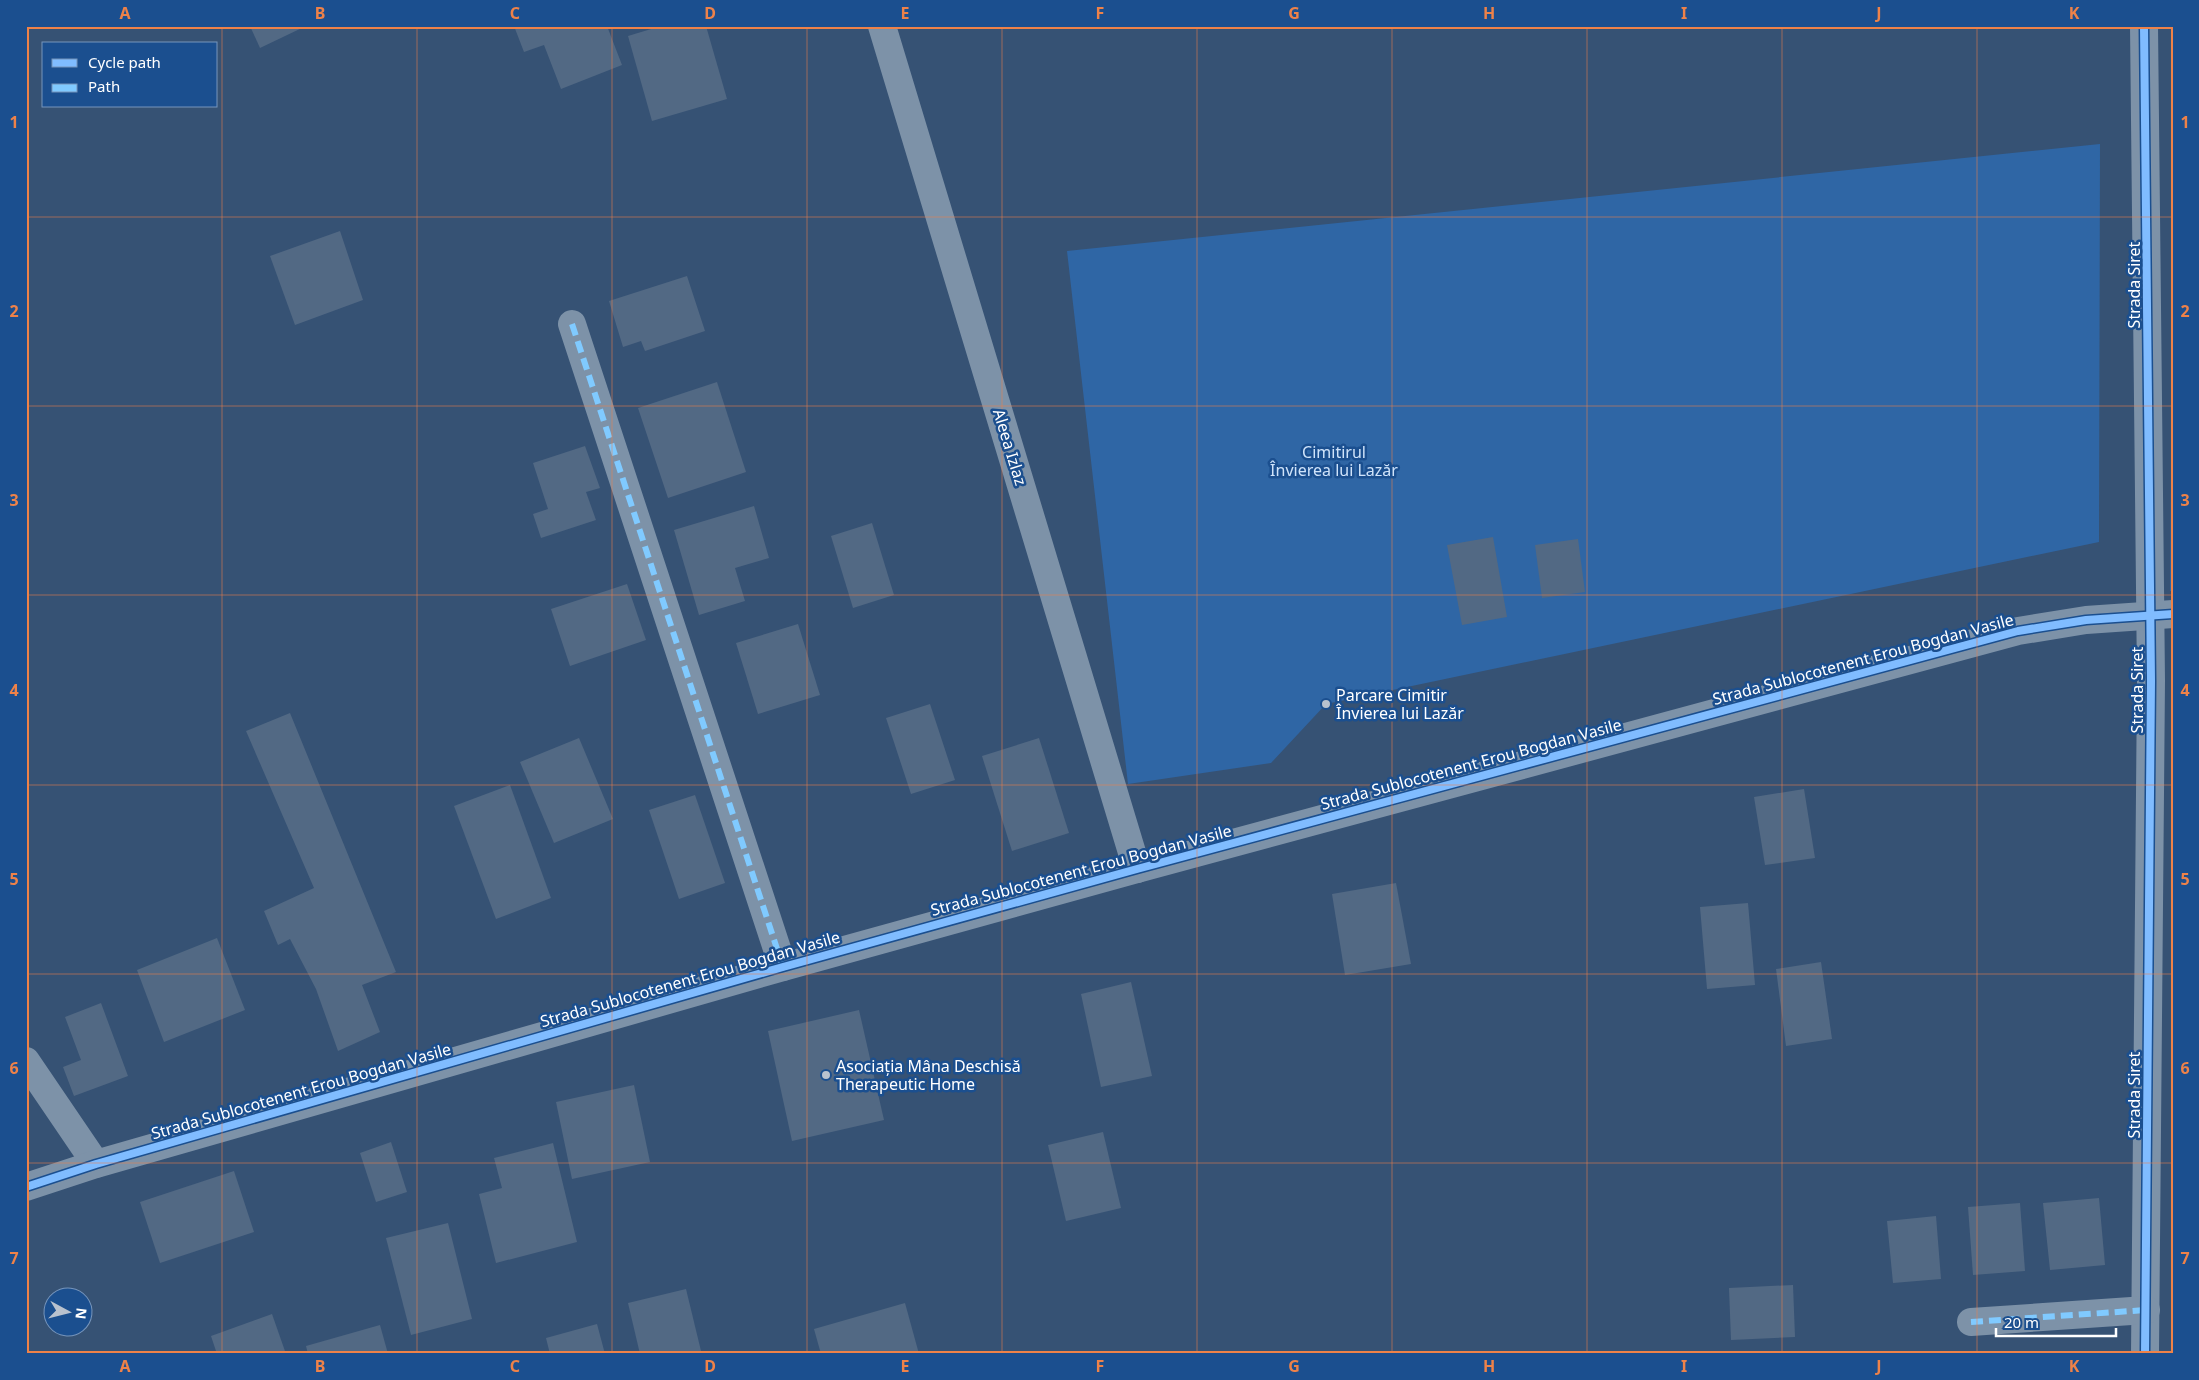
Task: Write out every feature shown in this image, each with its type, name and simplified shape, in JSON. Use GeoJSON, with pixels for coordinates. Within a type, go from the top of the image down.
{"type":"FeatureCollection","features":[{"type":"Feature","properties":{"kind":"street","name":"Aleea Izlaz"},"geometry":{"type":"LineString","coordinates":[[882,26],[1137,869]]}},
{"type":"Feature","properties":{"kind":"street","name":"Strada Siret"},"geometry":{"type":"LineString","coordinates":[[2144,26],[2161,615],[2146,1354]]}},
{"type":"Feature","properties":{"kind":"street"},"geometry":{"type":"LineString","coordinates":[[572,324],[783,967]]}},
{"type":"Feature","properties":{"kind":"street","name":"Strada Sublocotenent Erou Bogdan Vasile"},"geometry":{"type":"LineString","coordinates":[[26,1187],[96,1164],[783,967],[1137,869],[2018,631],[2086,620],[2161,615]]}},
{"type":"Feature","properties":{"kind":"street"},"geometry":{"type":"LineString","coordinates":[[26,1061],[96,1164]]}},
{"type":"Feature","properties":{"kind":"street"},"geometry":{"type":"LineString","coordinates":[[1971,1322],[2146,1310]]}},
{"type":"Feature","properties":{"kind":"green space","name":"Cimitirul Învierea lui Lazăr"},"geometry":{"type":"Polygon","coordinates":[[[2100,144],[2099,542],[1326,704],[1271,763],[1128,784],[1067,251],[2100,144]]]}},
{"type":"Feature","properties":{"kind":"green space"},"geometry":{"type":"Polygon","coordinates":[[[2173,227],[2173,591],[2170,591],[2173,227]]]}},
{"type":"Feature","properties":{"kind":"building"},"geometry":{"type":"Polygon","coordinates":[[[250,26],[306,26],[260,48],[250,26]]]}},
{"type":"Feature","properties":{"kind":"building"},"geometry":{"type":"Polygon","coordinates":[[[514,26],[607,26],[622,65],[561,89],[544,45],[524,52],[514,26]]]}},
{"type":"Feature","properties":{"kind":"building"},"geometry":{"type":"Polygon","coordinates":[[[661,26],[706,26],[727,99],[652,121],[628,36],[661,26]]]}},
{"type":"Feature","properties":{"kind":"building"},"geometry":{"type":"Polygon","coordinates":[[[340,231],[363,300],[295,325],[270,256],[340,231]]]}},
{"type":"Feature","properties":{"kind":"building"},"geometry":{"type":"Polygon","coordinates":[[[687,276],[705,331],[645,351],[641,341],[623,347],[609,301],[687,276]]]}},
{"type":"Feature","properties":{"kind":"building"},"geometry":{"type":"Polygon","coordinates":[[[717,382],[746,472],[668,498],[638,408],[717,382]]]}},
{"type":"Feature","properties":{"kind":"building"},"geometry":{"type":"Polygon","coordinates":[[[585,446],[600,488],[586,492],[596,520],[541,538],[533,514],[548,509],[533,463],[585,446]]]}},
{"type":"Feature","properties":{"kind":"building"},"geometry":{"type":"Polygon","coordinates":[[[754,506],[769,558],[735,568],[745,601],[699,615],[674,530],[754,506]]]}},
{"type":"Feature","properties":{"kind":"building"},"geometry":{"type":"Polygon","coordinates":[[[872,523],[894,595],[853,608],[831,536],[872,523]]]}},
{"type":"Feature","properties":{"kind":"building"},"geometry":{"type":"Polygon","coordinates":[[[1493,537],[1507,617],[1462,625],[1447,545],[1493,537]]]}},
{"type":"Feature","properties":{"kind":"building"},"geometry":{"type":"Polygon","coordinates":[[[1578,539],[1585,592],[1542,598],[1535,545],[1578,539]]]}},
{"type":"Feature","properties":{"kind":"building"},"geometry":{"type":"Polygon","coordinates":[[[627,584],[646,640],[570,666],[551,609],[627,584]]]}},
{"type":"Feature","properties":{"kind":"building"},"geometry":{"type":"Polygon","coordinates":[[[798,624],[820,695],[758,714],[736,643],[798,624]]]}},
{"type":"Feature","properties":{"kind":"building"},"geometry":{"type":"Polygon","coordinates":[[[930,704],[955,780],[911,794],[886,718],[930,704]]]}},
{"type":"Feature","properties":{"kind":"building"},"geometry":{"type":"Polygon","coordinates":[[[290,713],[396,972],[362,985],[380,1032],[338,1051],[316,989],[290,939],[278,945],[264,911],[314,888],[246,731],[290,713]]]}},
{"type":"Feature","properties":{"kind":"building"},"geometry":{"type":"Polygon","coordinates":[[[579,738],[613,819],[554,843],[520,762],[579,738]]]}},
{"type":"Feature","properties":{"kind":"building"},"geometry":{"type":"Polygon","coordinates":[[[1039,738],[1069,833],[1012,851],[982,756],[1039,738]]]}},
{"type":"Feature","properties":{"kind":"building"},"geometry":{"type":"Polygon","coordinates":[[[510,785],[551,898],[496,919],[454,806],[510,785]]]}},
{"type":"Feature","properties":{"kind":"building"},"geometry":{"type":"Polygon","coordinates":[[[1804,789],[1815,858],[1765,865],[1754,797],[1804,789]]]}},
{"type":"Feature","properties":{"kind":"building"},"geometry":{"type":"Polygon","coordinates":[[[695,795],[725,883],[679,899],[649,810],[695,795]]]}},
{"type":"Feature","properties":{"kind":"building"},"geometry":{"type":"Polygon","coordinates":[[[1396,883],[1411,964],[1345,975],[1332,894],[1396,883]]]}},
{"type":"Feature","properties":{"kind":"building"},"geometry":{"type":"Polygon","coordinates":[[[1748,903],[1755,985],[1707,989],[1700,907],[1748,903]]]}},
{"type":"Feature","properties":{"kind":"building"},"geometry":{"type":"Polygon","coordinates":[[[217,938],[245,1010],[164,1042],[137,970],[217,938]]]}},
{"type":"Feature","properties":{"kind":"building"},"geometry":{"type":"Polygon","coordinates":[[[1821,962],[1832,1039],[1786,1046],[1776,969],[1821,962]]]}},
{"type":"Feature","properties":{"kind":"building"},"geometry":{"type":"Polygon","coordinates":[[[1131,982],[1152,1076],[1101,1087],[1081,994],[1131,982]]]}},
{"type":"Feature","properties":{"kind":"building"},"geometry":{"type":"Polygon","coordinates":[[[101,1003],[128,1076],[74,1096],[63,1067],[81,1060],[65,1017],[101,1003]]]}},
{"type":"Feature","properties":{"kind":"building","name":"Asociația Mâna Deschisă Therapeutic Home"},"geometry":{"type":"Polygon","coordinates":[[[859,1010],[884,1120],[792,1141],[768,1031],[859,1010]]]}},
{"type":"Feature","properties":{"kind":"building"},"geometry":{"type":"Polygon","coordinates":[[[634,1085],[650,1162],[572,1179],[556,1102],[634,1085]]]}},
{"type":"Feature","properties":{"kind":"building"},"geometry":{"type":"Polygon","coordinates":[[[1103,1132],[1121,1208],[1066,1221],[1048,1145],[1103,1132]]]}},
{"type":"Feature","properties":{"kind":"building"},"geometry":{"type":"Polygon","coordinates":[[[391,1142],[407,1192],[376,1202],[360,1153],[391,1142]]]}},
{"type":"Feature","properties":{"kind":"building"},"geometry":{"type":"Polygon","coordinates":[[[553,1143],[577,1242],[496,1263],[479,1194],[502,1188],[494,1158],[553,1143]]]}},
{"type":"Feature","properties":{"kind":"building"},"geometry":{"type":"Polygon","coordinates":[[[234,1171],[254,1232],[160,1263],[140,1202],[234,1171]]]}},
{"type":"Feature","properties":{"kind":"building"},"geometry":{"type":"Polygon","coordinates":[[[2099,1198],[2105,1265],[2050,1270],[2043,1203],[2099,1198]]]}},
{"type":"Feature","properties":{"kind":"building"},"geometry":{"type":"Polygon","coordinates":[[[2020,1203],[2025,1271],[1973,1275],[1968,1207],[2020,1203]]]}},
{"type":"Feature","properties":{"kind":"building"},"geometry":{"type":"Polygon","coordinates":[[[1936,1216],[1941,1279],[1893,1283],[1887,1221],[1936,1216]]]}},
{"type":"Feature","properties":{"kind":"building"},"geometry":{"type":"Polygon","coordinates":[[[448,1223],[472,1319],[411,1335],[386,1238],[448,1223]]]}},
{"type":"Feature","properties":{"kind":"building"},"geometry":{"type":"Polygon","coordinates":[[[1793,1285],[1795,1337],[1731,1340],[1729,1288],[1793,1285]]]}},
{"type":"Feature","properties":{"kind":"building"},"geometry":{"type":"Polygon","coordinates":[[[686,1289],[701,1351],[691,1354],[640,1354],[628,1303],[686,1289]]]}},
{"type":"Feature","properties":{"kind":"building"},"geometry":{"type":"Polygon","coordinates":[[[905,1303],[919,1354],[821,1354],[814,1329],[905,1303]]]}},
{"type":"Feature","properties":{"kind":"building"},"geometry":{"type":"Polygon","coordinates":[[[272,1314],[286,1354],[217,1354],[211,1336],[272,1314]]]}},
{"type":"Feature","properties":{"kind":"building"},"geometry":{"type":"Polygon","coordinates":[[[597,1324],[605,1354],[550,1354],[546,1338],[597,1324]]]}},
{"type":"Feature","properties":{"kind":"building"},"geometry":{"type":"Polygon","coordinates":[[[380,1325],[388,1354],[308,1354],[306,1346],[380,1325]]]}},
{"type":"Feature","properties":{"kind":"marked path"},"geometry":{"type":"LineString","coordinates":[[572,324],[783,967]]}},
{"type":"Feature","properties":{"kind":"marked path"},"geometry":{"type":"LineString","coordinates":[[1971,1322],[2146,1310]]}},
{"type":"Feature","properties":{"kind":"cycle path"},"geometry":{"type":"LineString","coordinates":[[2144,26],[2151,681],[2145,1354]]}},
{"type":"Feature","properties":{"kind":"cycle path"},"geometry":{"type":"LineString","coordinates":[[26,1187],[96,1164],[783,967],[1137,869],[2018,631],[2086,620],[2173,614]]}},
{"type":"Feature","properties":{"kind":"place","name":"Parcare Cimitir Învierea lui Lazăr"},"geometry":{"type":"Point","coordinates":[1326,704]}},
{"type":"Feature","properties":{"kind":"place","name":"Asociația Mâna Deschisă Therapeutic Home"},"geometry":{"type":"Point","coordinates":[826,1075]}}]}
